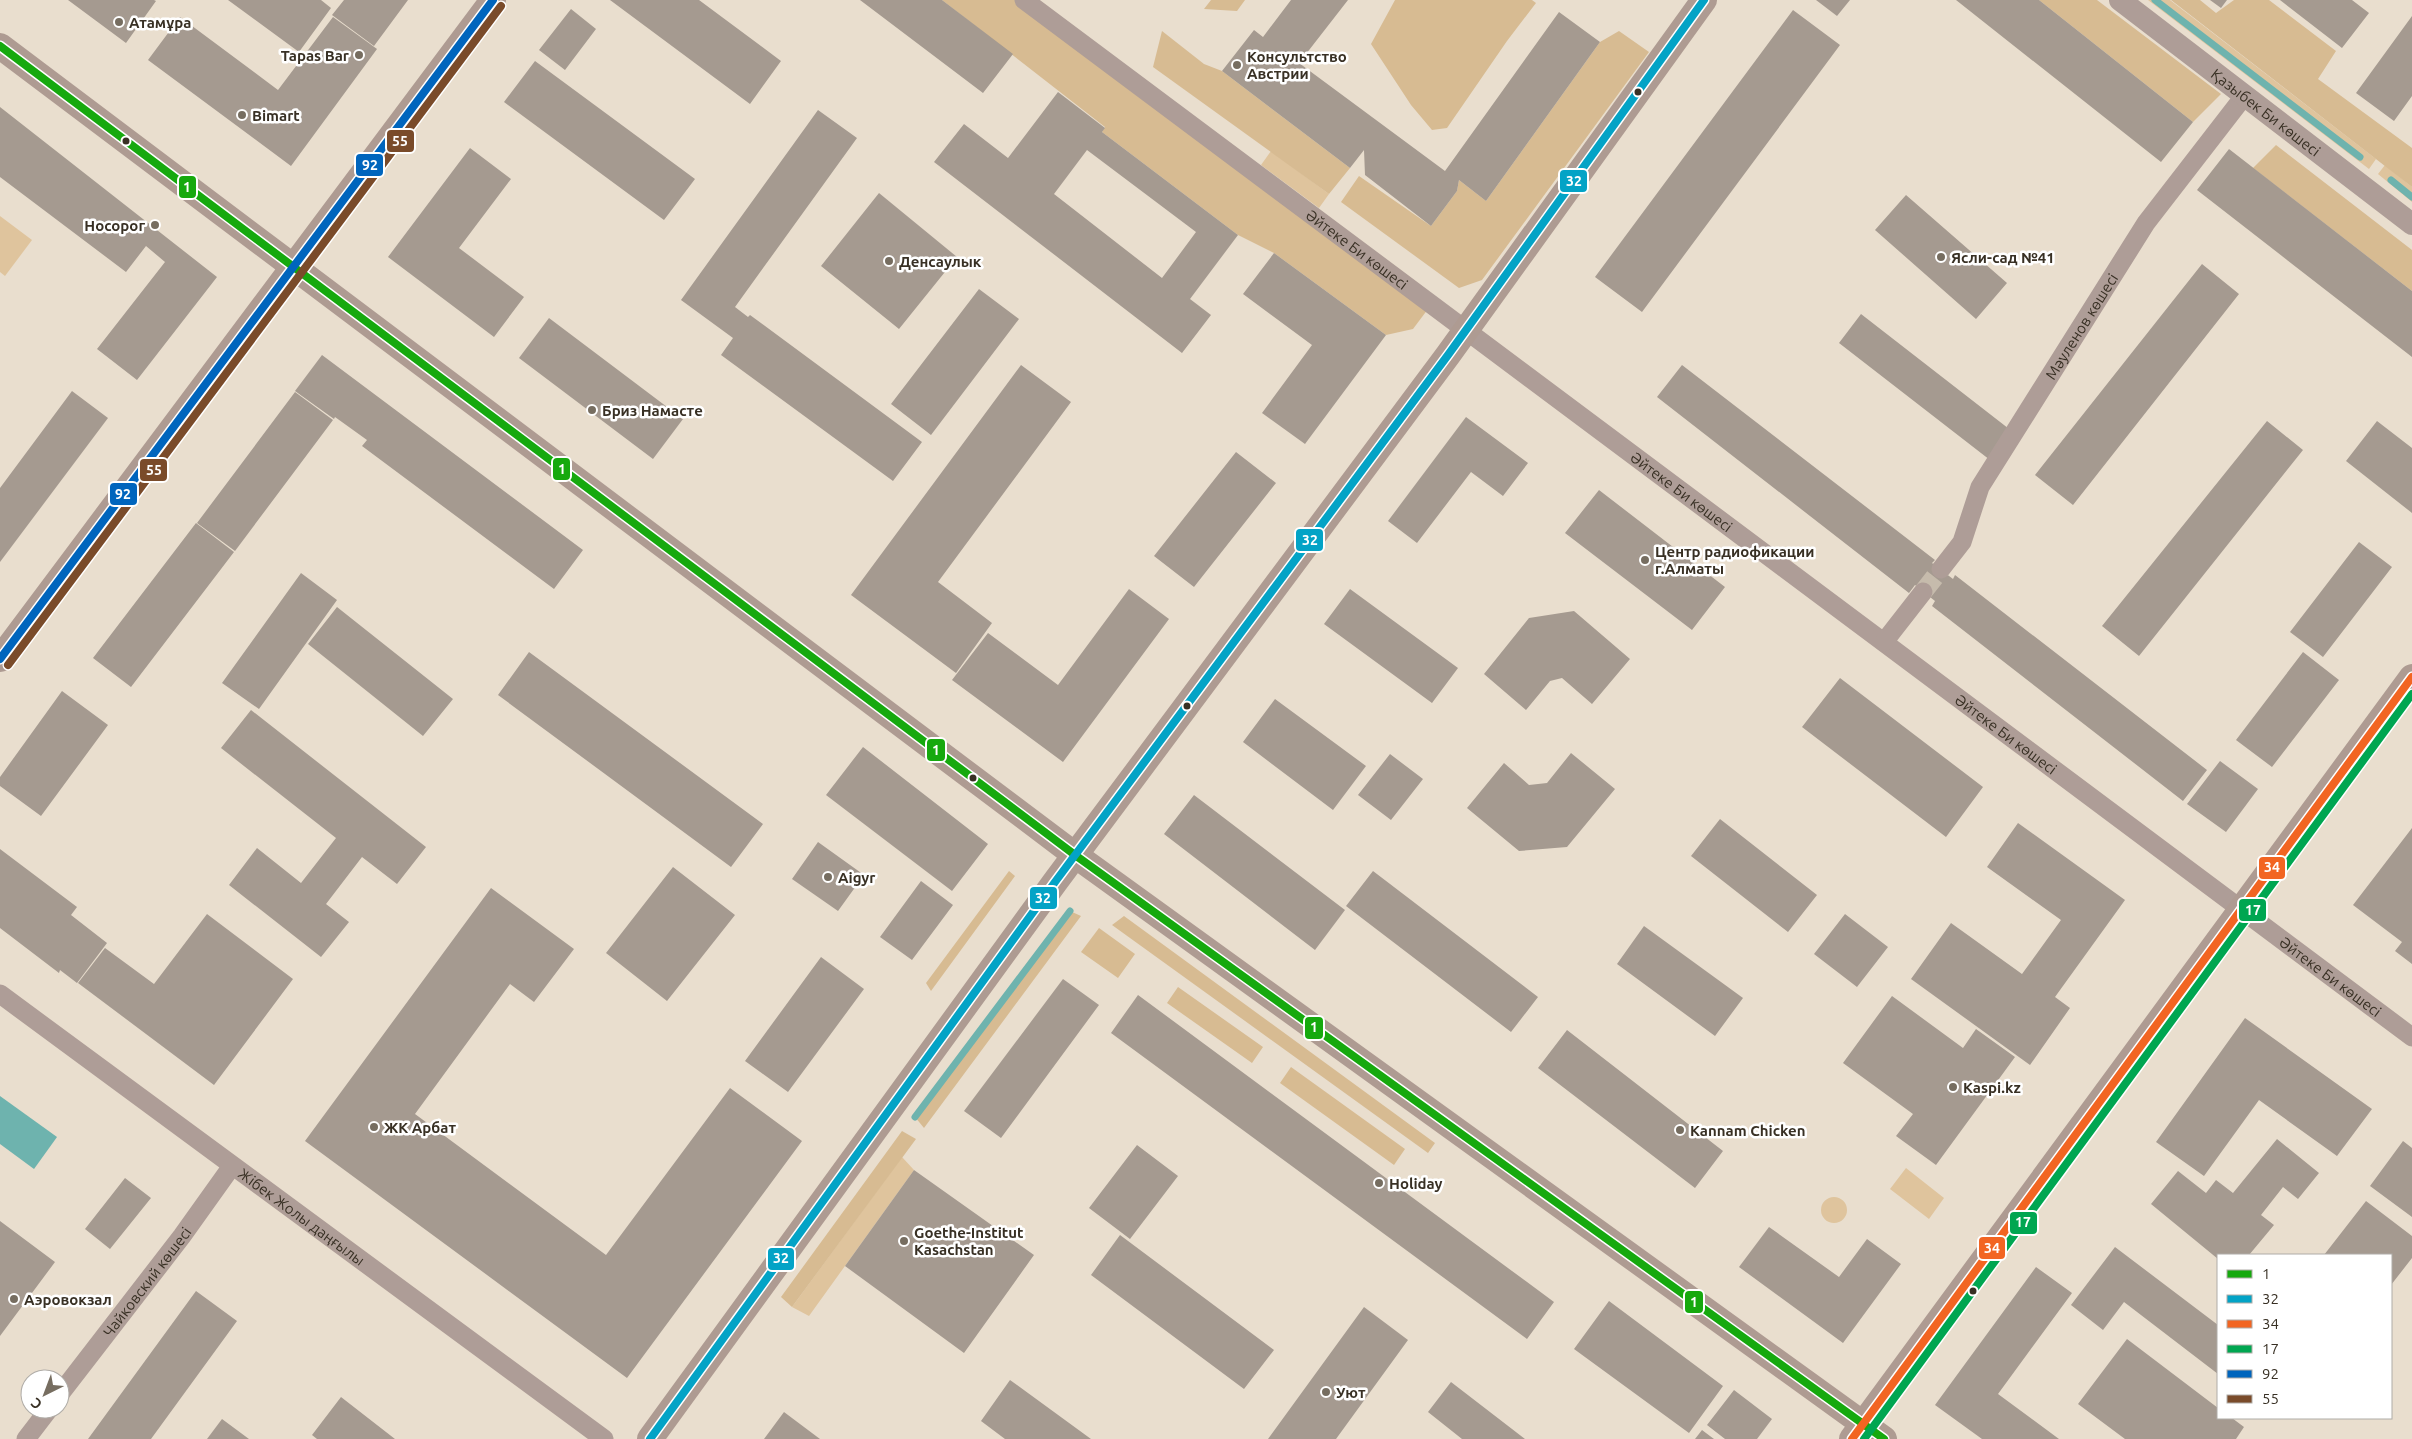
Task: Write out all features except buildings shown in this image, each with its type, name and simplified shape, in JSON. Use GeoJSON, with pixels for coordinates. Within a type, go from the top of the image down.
{"type":"FeatureCollection","features":[{"type":"Feature","properties":{"kind":"main road"},"geometry":{"type":"LineString","coordinates":[[0,659],[493,0]]}},
{"type":"Feature","properties":{"kind":"main road"},"geometry":{"type":"LineString","coordinates":[[650,1439],[1074,856],[1465,331],[1704,0]]}},
{"type":"Feature","properties":{"kind":"main road"},"geometry":{"type":"LineString","coordinates":[[0,46],[1074,856],[1858,1431],[1884,1439]]}},
{"type":"Feature","properties":{"kind":"main road"},"geometry":{"type":"LineString","coordinates":[[1858,1431],[2412,677]]}},
{"type":"Feature","properties":{"kind":"street","name":"Әйтеке Би көшесі"},"geometry":{"type":"LineString","coordinates":[[1024,0],[1465,331],[2242,908],[2412,1037]]}},
{"type":"Feature","properties":{"kind":"street","name":"Қазыбек Би көшесі"},"geometry":{"type":"LineString","coordinates":[[2120,0],[2412,224]]}},
{"type":"Feature","properties":{"kind":"street","name":"Мәуленов көшесі"},"geometry":{"type":"LineString","coordinates":[[1941,569],[1962,542],[1980,487],[2141,231],[2245,95]]}},
{"type":"Feature","properties":{"kind":"street"},"geometry":{"type":"LineString","coordinates":[[1884,642],[1923,592]]}},
{"type":"Feature","properties":{"kind":"street","name":"Жібек Жолы даңғылы"},"geometry":{"type":"LineString","coordinates":[[0,994],[604,1439]]}},
{"type":"Feature","properties":{"kind":"street","name":"Чайковский көшесі"},"geometry":{"type":"LineString","coordinates":[[70,1381],[182,1236],[232,1166]]}},
{"type":"Feature","properties":{"kind":"street"},"geometry":{"type":"LineString","coordinates":[[26,1439],[41,1419]]}},
{"type":"Feature","properties":{"kind":"shaded area"},"geometry":{"type":"Polygon","coordinates":[[[942,0],[1024,0],[1431,305],[1413,329],[1386,335],[1274,253],[1238,235],[1102,132],[1105,127],[942,0]]]}},
{"type":"Feature","properties":{"kind":"shaded area"},"geometry":{"type":"Polygon","coordinates":[[[1211,0],[1245,0],[1237,11],[1204,9],[1211,0]]]}},
{"type":"Feature","properties":{"kind":"shaded area"},"geometry":{"type":"Polygon","coordinates":[[[1395,0],[1532,0],[1536,3],[1507,41],[1447,128],[1432,130],[1411,105],[1371,44],[1395,0]]]}},
{"type":"Feature","properties":{"kind":"shaded area"},"geometry":{"type":"Polygon","coordinates":[[[2039,0],[2097,0],[2221,94],[2193,122],[2039,0]]]}},
{"type":"Feature","properties":{"kind":"shaded area"},"geometry":{"type":"Polygon","coordinates":[[[2148,0],[2170,0],[2376,159],[2369,169],[2148,0]]]}},
{"type":"Feature","properties":{"kind":"shaded area"},"geometry":{"type":"Polygon","coordinates":[[[2171,0],[2200,0],[2216,13],[2234,0],[2269,0],[2336,51],[2318,79],[2412,148],[2412,187],[2171,0]]]}},
{"type":"Feature","properties":{"kind":"shaded area"},"geometry":{"type":"Polygon","coordinates":[[[1162,31],[1204,64],[1222,71],[1350,168],[1329,194],[1153,67],[1162,31]]]}},
{"type":"Feature","properties":{"kind":"shaded area"},"geometry":{"type":"Polygon","coordinates":[[[1619,31],[1649,52],[1482,280],[1459,288],[1341,202],[1359,176],[1431,226],[1457,191],[1459,180],[1486,201],[1600,42],[1619,31]]]}},
{"type":"Feature","properties":{"kind":"shaded area"},"geometry":{"type":"Polygon","coordinates":[[[2276,145],[2412,250],[2412,291],[2253,168],[2276,145]]]}},
{"type":"Feature","properties":{"kind":"shaded area"},"geometry":{"type":"Polygon","coordinates":[[[1271,151],[1329,194],[1319,208],[1261,165],[1271,151]]]}},
{"type":"Feature","properties":{"kind":"shaded area"},"geometry":{"type":"Polygon","coordinates":[[[2385,165],[2412,187],[2412,202],[2378,174],[2385,165]]]}},
{"type":"Feature","properties":{"kind":"shaded area"},"geometry":{"type":"Polygon","coordinates":[[[0,216],[32,240],[5,276],[0,272],[0,216]]]}},
{"type":"Feature","properties":{"kind":"shaded area"},"geometry":{"type":"Polygon","coordinates":[[[1009,871],[1015,876],[931,991],[926,983],[1009,871]]]}},
{"type":"Feature","properties":{"kind":"shaded area"},"geometry":{"type":"Polygon","coordinates":[[[1070,911],[1081,916],[924,1128],[915,1117],[1070,911]]]}},
{"type":"Feature","properties":{"kind":"shaded area"},"geometry":{"type":"Polygon","coordinates":[[[1124,916],[1435,1143],[1428,1153],[1112,925],[1124,916]]]}},
{"type":"Feature","properties":{"kind":"shaded area"},"geometry":{"type":"Polygon","coordinates":[[[1099,928],[1135,954],[1118,978],[1081,952],[1099,928]]]}},
{"type":"Feature","properties":{"kind":"shaded area"},"geometry":{"type":"Polygon","coordinates":[[[1178,987],[1263,1047],[1252,1063],[1167,1003],[1178,987]]]}},
{"type":"Feature","properties":{"kind":"shaded area"},"geometry":{"type":"Polygon","coordinates":[[[1291,1067],[1405,1149],[1394,1165],[1280,1083],[1291,1067]]]}},
{"type":"Feature","properties":{"kind":"shaded area"},"geometry":{"type":"Polygon","coordinates":[[[902,1131],[916,1139],[792,1307],[781,1297],[902,1131]]]}},
{"type":"Feature","properties":{"kind":"shaded area"},"geometry":{"type":"Polygon","coordinates":[[[902,1157],[914,1170],[809,1316],[792,1307],[902,1157]]]}},
{"type":"Feature","properties":{"kind":"shaded area"},"geometry":{"type":"Polygon","coordinates":[[[1906,1168],[1944,1198],[1929,1219],[1890,1189],[1906,1168]]]}},
{"type":"Feature","properties":{"kind":"shaded area"},"geometry":{"type":"Polygon","coordinates":[[[1834,1197],[1843,1201],[1847,1210],[1843,1219],[1834,1223],[1825,1219],[1821,1210],[1825,1201],[1834,1197]]]}},
{"type":"Feature","properties":{"kind":"water"},"geometry":{"type":"Polygon","coordinates":[[[0,1096],[57,1137],[34,1169],[0,1144],[0,1096]]]}},
{"type":"Feature","properties":{"kind":"waterway"},"geometry":{"type":"LineString","coordinates":[[2155,0],[2360,157]]}},
{"type":"Feature","properties":{"kind":"waterway"},"geometry":{"type":"LineString","coordinates":[[2391,180],[2412,197]]}},
{"type":"Feature","properties":{"kind":"waterway"},"geometry":{"type":"LineString","coordinates":[[915,1117],[1070,911]]}},
{"type":"Feature","properties":{"kind":"tunnel"},"geometry":{"type":"LineString","coordinates":[[1923,592],[1941,569]]}},
{"type":"Feature","properties":{"kind":"transit line","name":"92"},"geometry":{"type":"LineString","coordinates":[[0,659],[493,0]]}},
{"type":"Feature","properties":{"kind":"transit line","name":"32"},"geometry":{"type":"LineString","coordinates":[[650,1439],[1055,882],[1448,355],[1704,0]]}},
{"type":"Feature","properties":{"kind":"transit line","name":"55"},"geometry":{"type":"LineString","coordinates":[[8,665],[501,6]]}},
{"type":"Feature","properties":{"kind":"transit line","name":"1"},"geometry":{"type":"LineString","coordinates":[[0,46],[1075,855],[1884,1439]]}},
{"type":"Feature","properties":{"kind":"transit line","name":"34"},"geometry":{"type":"LineString","coordinates":[[1852,1439],[2412,677]]}},
{"type":"Feature","properties":{"kind":"transit line","name":"17"},"geometry":{"type":"LineString","coordinates":[[1864,1439],[2412,694]]}},
{"type":"Feature","properties":{"kind":"place","name":"Атамұра"},"geometry":{"type":"Point","coordinates":[119,22]}},
{"type":"Feature","properties":{"kind":"place","name":"Tapas Bar"},"geometry":{"type":"Point","coordinates":[359,55]}},
{"type":"Feature","properties":{"kind":"place","name":"Консультство Австрии"},"geometry":{"type":"Point","coordinates":[1237,65]}},
{"type":"Feature","properties":{"kind":"place","name":"Bimart"},"geometry":{"type":"Point","coordinates":[242,115]}},
{"type":"Feature","properties":{"kind":"place","name":"Носорог"},"geometry":{"type":"Point","coordinates":[155,225]}},
{"type":"Feature","properties":{"kind":"place","name":"Ясли-сад №41"},"geometry":{"type":"Point","coordinates":[1941,257]}},
{"type":"Feature","properties":{"kind":"place","name":"Денсаулык"},"geometry":{"type":"Point","coordinates":[889,261]}},
{"type":"Feature","properties":{"kind":"place","name":"Бриз Намасте"},"geometry":{"type":"Point","coordinates":[592,410]}},
{"type":"Feature","properties":{"kind":"place","name":"Центр радиофикации г.Алматы"},"geometry":{"type":"Point","coordinates":[1645,560]}},
{"type":"Feature","properties":{"kind":"place","name":"Aigyr"},"geometry":{"type":"Point","coordinates":[828,877]}},
{"type":"Feature","properties":{"kind":"place","name":"Kaspi.kz"},"geometry":{"type":"Point","coordinates":[1953,1087]}},
{"type":"Feature","properties":{"kind":"place","name":"ЖК Арбат"},"geometry":{"type":"Point","coordinates":[374,1127]}},
{"type":"Feature","properties":{"kind":"place","name":"Kannam Chicken"},"geometry":{"type":"Point","coordinates":[1680,1130]}},
{"type":"Feature","properties":{"kind":"place","name":"Holiday"},"geometry":{"type":"Point","coordinates":[1379,1183]}},
{"type":"Feature","properties":{"kind":"place","name":"Goethe-Institut Kasachstan"},"geometry":{"type":"Point","coordinates":[904,1241]}},
{"type":"Feature","properties":{"kind":"place","name":"Аэровокзал"},"geometry":{"type":"Point","coordinates":[14,1299]}},
{"type":"Feature","properties":{"kind":"place","name":"Уют"},"geometry":{"type":"Point","coordinates":[1326,1392]}}]}
